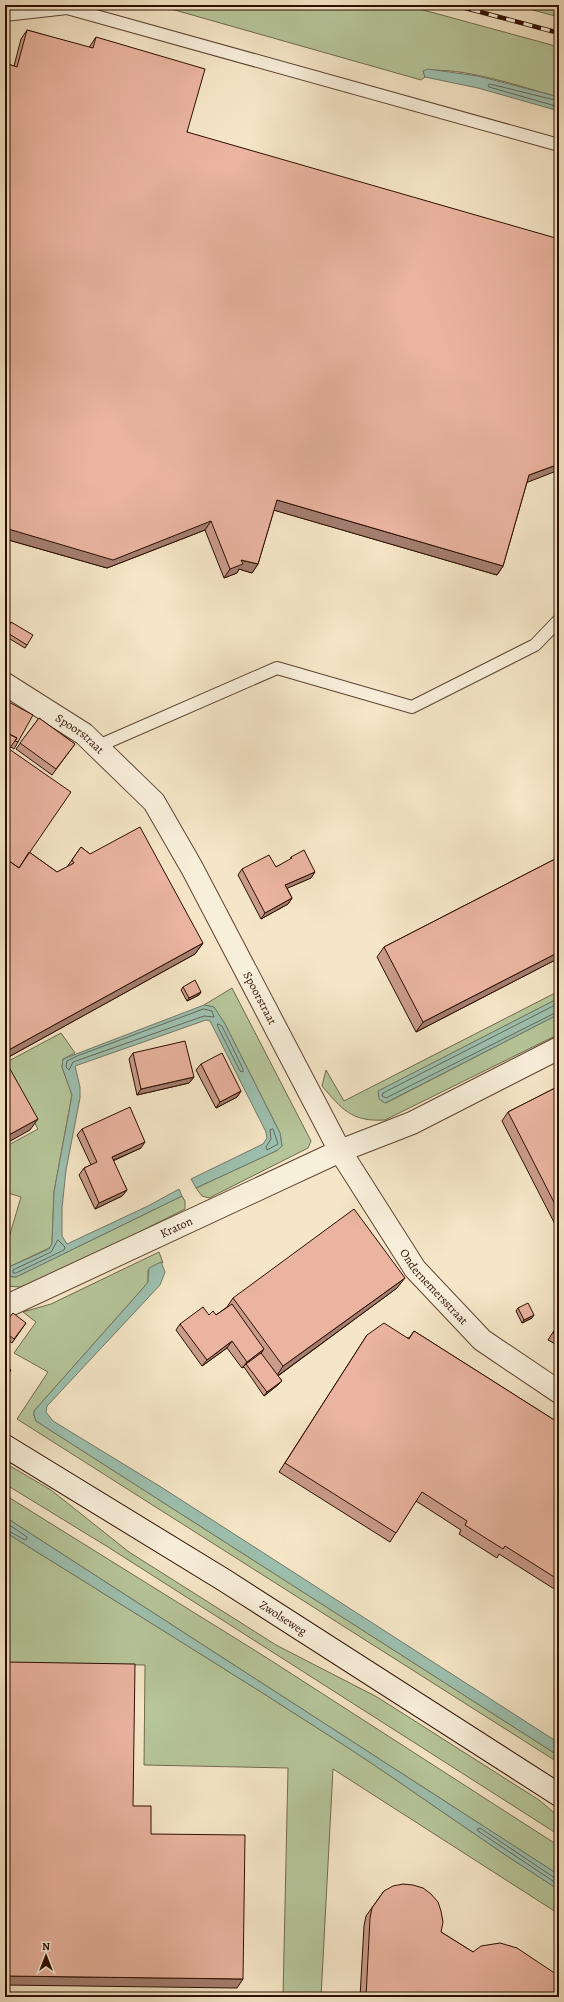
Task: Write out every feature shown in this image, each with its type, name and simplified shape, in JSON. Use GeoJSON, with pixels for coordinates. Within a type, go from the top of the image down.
{"type":"FeatureCollection","features":[{"type":"Feature","properties":{"kind":"street","name":"Spoorstraat"},"geometry":{"type":"LineString","coordinates":[[5,684],[84,734],[154,802],[192,868],[340,1151]]}},
{"type":"Feature","properties":{"kind":"street"},"geometry":{"type":"LineString","coordinates":[[340,1151],[412,1123],[559,1048]]}},
{"type":"Feature","properties":{"kind":"street","name":"Kraton"},"geometry":{"type":"LineString","coordinates":[[8,1303],[340,1151]]}},
{"type":"Feature","properties":{"kind":"street","name":"Ondernemersstraat"},"geometry":{"type":"LineString","coordinates":[[340,1151],[415,1269],[482,1340],[559,1392]]}},
{"type":"Feature","properties":{"kind":"street","name":"Zwolseweg"},"geometry":{"type":"LineString","coordinates":[[5,1446],[224,1580],[559,1795]]}},
{"type":"Feature","properties":{"kind":"lane"},"geometry":{"type":"LineString","coordinates":[[5,15],[67,8],[559,145]]}},
{"type":"Feature","properties":{"kind":"lane"},"geometry":{"type":"LineString","coordinates":[[96,746],[277,668],[412,707],[535,645],[559,620]]}},
{"type":"Feature","properties":{"kind":"shaded area"},"geometry":{"type":"Polygon","coordinates":[[[157,5],[405,5],[559,47],[559,97],[473,74],[439,70],[423,71],[425,77],[421,80],[157,5]]]}},
{"type":"Feature","properties":{"kind":"shaded area"},"geometry":{"type":"Polygon","coordinates":[[[514,5],[559,5],[559,17],[514,5]]]}},
{"type":"Feature","properties":{"kind":"shaded area"},"geometry":{"type":"Polygon","coordinates":[[[232,988],[311,1141],[308,1148],[209,1198],[202,1196],[196,1188],[278,1150],[282,1146],[280,1133],[225,1024],[214,1007],[204,1005],[232,988]]]}},
{"type":"Feature","properties":{"kind":"shaded area"},"geometry":{"type":"Polygon","coordinates":[[[559,991],[559,998],[379,1091],[382,1101],[386,1103],[559,1014],[559,1034],[385,1120],[364,1119],[355,1116],[342,1107],[322,1086],[326,1070],[344,1101],[559,991]]]}},
{"type":"Feature","properties":{"kind":"shaded area"},"geometry":{"type":"Polygon","coordinates":[[[61,1033],[75,1053],[63,1059],[62,1067],[72,1095],[54,1192],[52,1244],[49,1248],[9,1267],[12,1277],[16,1277],[182,1196],[185,1201],[185,1209],[38,1283],[20,1287],[5,1286],[5,1251],[21,1197],[5,1192],[5,1147],[38,1129],[5,1069],[5,1063],[61,1033]]]}},
{"type":"Feature","properties":{"kind":"shaded area"},"geometry":{"type":"Polygon","coordinates":[[[159,1252],[163,1263],[161,1262],[148,1270],[148,1283],[34,1411],[36,1421],[559,1756],[559,1763],[17,1419],[48,1372],[14,1353],[36,1322],[23,1312],[51,1304],[159,1252]]]}},
{"type":"Feature","properties":{"kind":"shaded area"},"geometry":{"type":"Polygon","coordinates":[[[5,1463],[51,1490],[129,1552],[276,1645],[377,1697],[539,1800],[559,1817],[559,1835],[108,1547],[5,1484],[5,1463]]]}},
{"type":"Feature","properties":{"kind":"shaded area"},"geometry":{"type":"Polygon","coordinates":[[[5,1495],[267,1658],[559,1846],[559,1875],[5,1517],[5,1495]]]}},
{"type":"Feature","properties":{"kind":"shaded area"},"geometry":{"type":"Polygon","coordinates":[[[5,1532],[350,1749],[559,1890],[559,1914],[333,1769],[321,1997],[283,1997],[288,1768],[144,1765],[145,1665],[5,1663],[5,1532]]]}},
{"type":"Feature","properties":{"kind":"water"},"geometry":{"type":"Polygon","coordinates":[[[428,69],[478,76],[559,97],[559,111],[478,88],[425,77],[423,71],[428,69]]]}},
{"type":"Feature","properties":{"kind":"water"},"geometry":{"type":"Polygon","coordinates":[[[559,998],[559,1014],[385,1103],[379,1099],[378,1091],[559,998]]]}},
{"type":"Feature","properties":{"kind":"water"},"geometry":{"type":"Polygon","coordinates":[[[204,1005],[214,1007],[225,1024],[280,1133],[282,1146],[278,1150],[196,1188],[191,1179],[263,1144],[267,1138],[266,1132],[210,1021],[206,1020],[75,1066],[80,1087],[80,1098],[66,1170],[62,1208],[62,1236],[67,1244],[148,1206],[179,1189],[182,1196],[16,1277],[9,1276],[6,1272],[9,1267],[49,1249],[52,1244],[54,1192],[72,1095],[62,1067],[63,1059],[204,1005]]]}},
{"type":"Feature","properties":{"kind":"water"},"geometry":{"type":"Polygon","coordinates":[[[161,1262],[165,1272],[160,1285],[47,1406],[46,1412],[53,1421],[161,1487],[559,1743],[559,1756],[36,1421],[34,1411],[144,1287],[148,1282],[149,1268],[161,1262]]]}},
{"type":"Feature","properties":{"kind":"water"},"geometry":{"type":"Polygon","coordinates":[[[5,1517],[559,1875],[559,1890],[350,1749],[5,1532],[5,1517]]]}},
{"type":"Feature","properties":{"kind":"building"},"geometry":{"type":"Polygon","coordinates":[[[27,30],[93,48],[96,37],[205,69],[187,132],[559,239],[559,464],[529,475],[503,566],[277,500],[258,564],[241,560],[243,564],[230,569],[211,521],[113,560],[5,528],[5,63],[17,67],[27,30]]]}},
{"type":"Feature","properties":{"kind":"building"},"geometry":{"type":"Polygon","coordinates":[[[11,622],[33,635],[27,645],[6,632],[11,622]]]}},
{"type":"Feature","properties":{"kind":"building"},"geometry":{"type":"Polygon","coordinates":[[[7,701],[33,715],[18,742],[15,741],[17,738],[5,732],[5,704],[7,701]]]}},
{"type":"Feature","properties":{"kind":"building"},"geometry":{"type":"Polygon","coordinates":[[[39,718],[75,744],[56,769],[20,743],[39,718]]]}},
{"type":"Feature","properties":{"kind":"building"},"geometry":{"type":"Polygon","coordinates":[[[5,732],[17,738],[9,749],[71,792],[19,868],[5,858],[5,732]]]}},
{"type":"Feature","properties":{"kind":"building"},"geometry":{"type":"Polygon","coordinates":[[[140,827],[203,943],[5,1052],[5,858],[19,868],[29,852],[57,872],[74,863],[72,860],[81,847],[90,854],[140,827]]]}},
{"type":"Feature","properties":{"kind":"building"},"geometry":{"type":"Polygon","coordinates":[[[304,850],[315,872],[285,885],[292,898],[265,913],[242,869],[269,855],[276,867],[304,850]]]}},
{"type":"Feature","properties":{"kind":"building"},"geometry":{"type":"Polygon","coordinates":[[[559,857],[559,952],[423,1022],[384,947],[559,857]]]}},
{"type":"Feature","properties":{"kind":"building"},"geometry":{"type":"Polygon","coordinates":[[[195,980],[201,992],[189,998],[183,987],[195,980]]]}},
{"type":"Feature","properties":{"kind":"building"},"geometry":{"type":"Polygon","coordinates":[[[185,1041],[194,1077],[141,1089],[133,1053],[185,1041]]]}},
{"type":"Feature","properties":{"kind":"building"},"geometry":{"type":"Polygon","coordinates":[[[222,1053],[241,1091],[220,1102],[201,1064],[222,1053]]]}},
{"type":"Feature","properties":{"kind":"building"},"geometry":{"type":"Polygon","coordinates":[[[5,1060],[38,1119],[5,1137],[5,1060]]]}},
{"type":"Feature","properties":{"kind":"building"},"geometry":{"type":"Polygon","coordinates":[[[559,1086],[559,1212],[508,1112],[559,1086]]]}},
{"type":"Feature","properties":{"kind":"building"},"geometry":{"type":"Polygon","coordinates":[[[130,1107],[145,1142],[112,1157],[127,1190],[99,1203],[84,1168],[97,1162],[82,1129],[130,1107]]]}},
{"type":"Feature","properties":{"kind":"building"},"geometry":{"type":"Polygon","coordinates":[[[354,1209],[405,1278],[283,1366],[233,1298],[354,1209]]]}},
{"type":"Feature","properties":{"kind":"building"},"geometry":{"type":"Polygon","coordinates":[[[528,1303],[534,1315],[524,1320],[518,1308],[528,1303]]]}},
{"type":"Feature","properties":{"kind":"building"},"geometry":{"type":"Polygon","coordinates":[[[232,1304],[264,1349],[247,1362],[232,1341],[207,1360],[180,1324],[203,1307],[209,1315],[213,1311],[216,1315],[232,1304]]]}},
{"type":"Feature","properties":{"kind":"building"},"geometry":{"type":"Polygon","coordinates":[[[13,1313],[26,1323],[14,1339],[5,1332],[5,1323],[13,1313]]]}},
{"type":"Feature","properties":{"kind":"building"},"geometry":{"type":"Polygon","coordinates":[[[384,1323],[409,1339],[414,1331],[559,1423],[559,1580],[505,1546],[503,1549],[465,1525],[467,1521],[422,1492],[396,1533],[285,1463],[367,1335],[384,1323]]]}},
{"type":"Feature","properties":{"kind":"building"},"geometry":{"type":"Polygon","coordinates":[[[559,1324],[559,1337],[553,1333],[559,1324]]]}},
{"type":"Feature","properties":{"kind":"building"},"geometry":{"type":"Polygon","coordinates":[[[261,1353],[282,1381],[267,1392],[246,1364],[261,1353]]]}},
{"type":"Feature","properties":{"kind":"building"},"geometry":{"type":"Polygon","coordinates":[[[5,1366],[11,1370],[5,1380],[5,1366]]]}},
{"type":"Feature","properties":{"kind":"building"},"geometry":{"type":"Polygon","coordinates":[[[5,1662],[135,1664],[133,1806],[151,1806],[151,1834],[245,1835],[243,1979],[5,1976],[5,1662]]]}},
{"type":"Feature","properties":{"kind":"building"},"geometry":{"type":"Polygon","coordinates":[[[403,1884],[423,1888],[431,1894],[438,1902],[441,1911],[443,1922],[441,1932],[473,1952],[481,1946],[500,1943],[517,1948],[559,1976],[559,1997],[366,1997],[370,1918],[372,1908],[384,1891],[393,1886],[403,1884]]]}},
{"type":"Feature","properties":{"kind":"railway"},"geometry":{"type":"LineString","coordinates":[[454,5],[559,33]]}}]}
